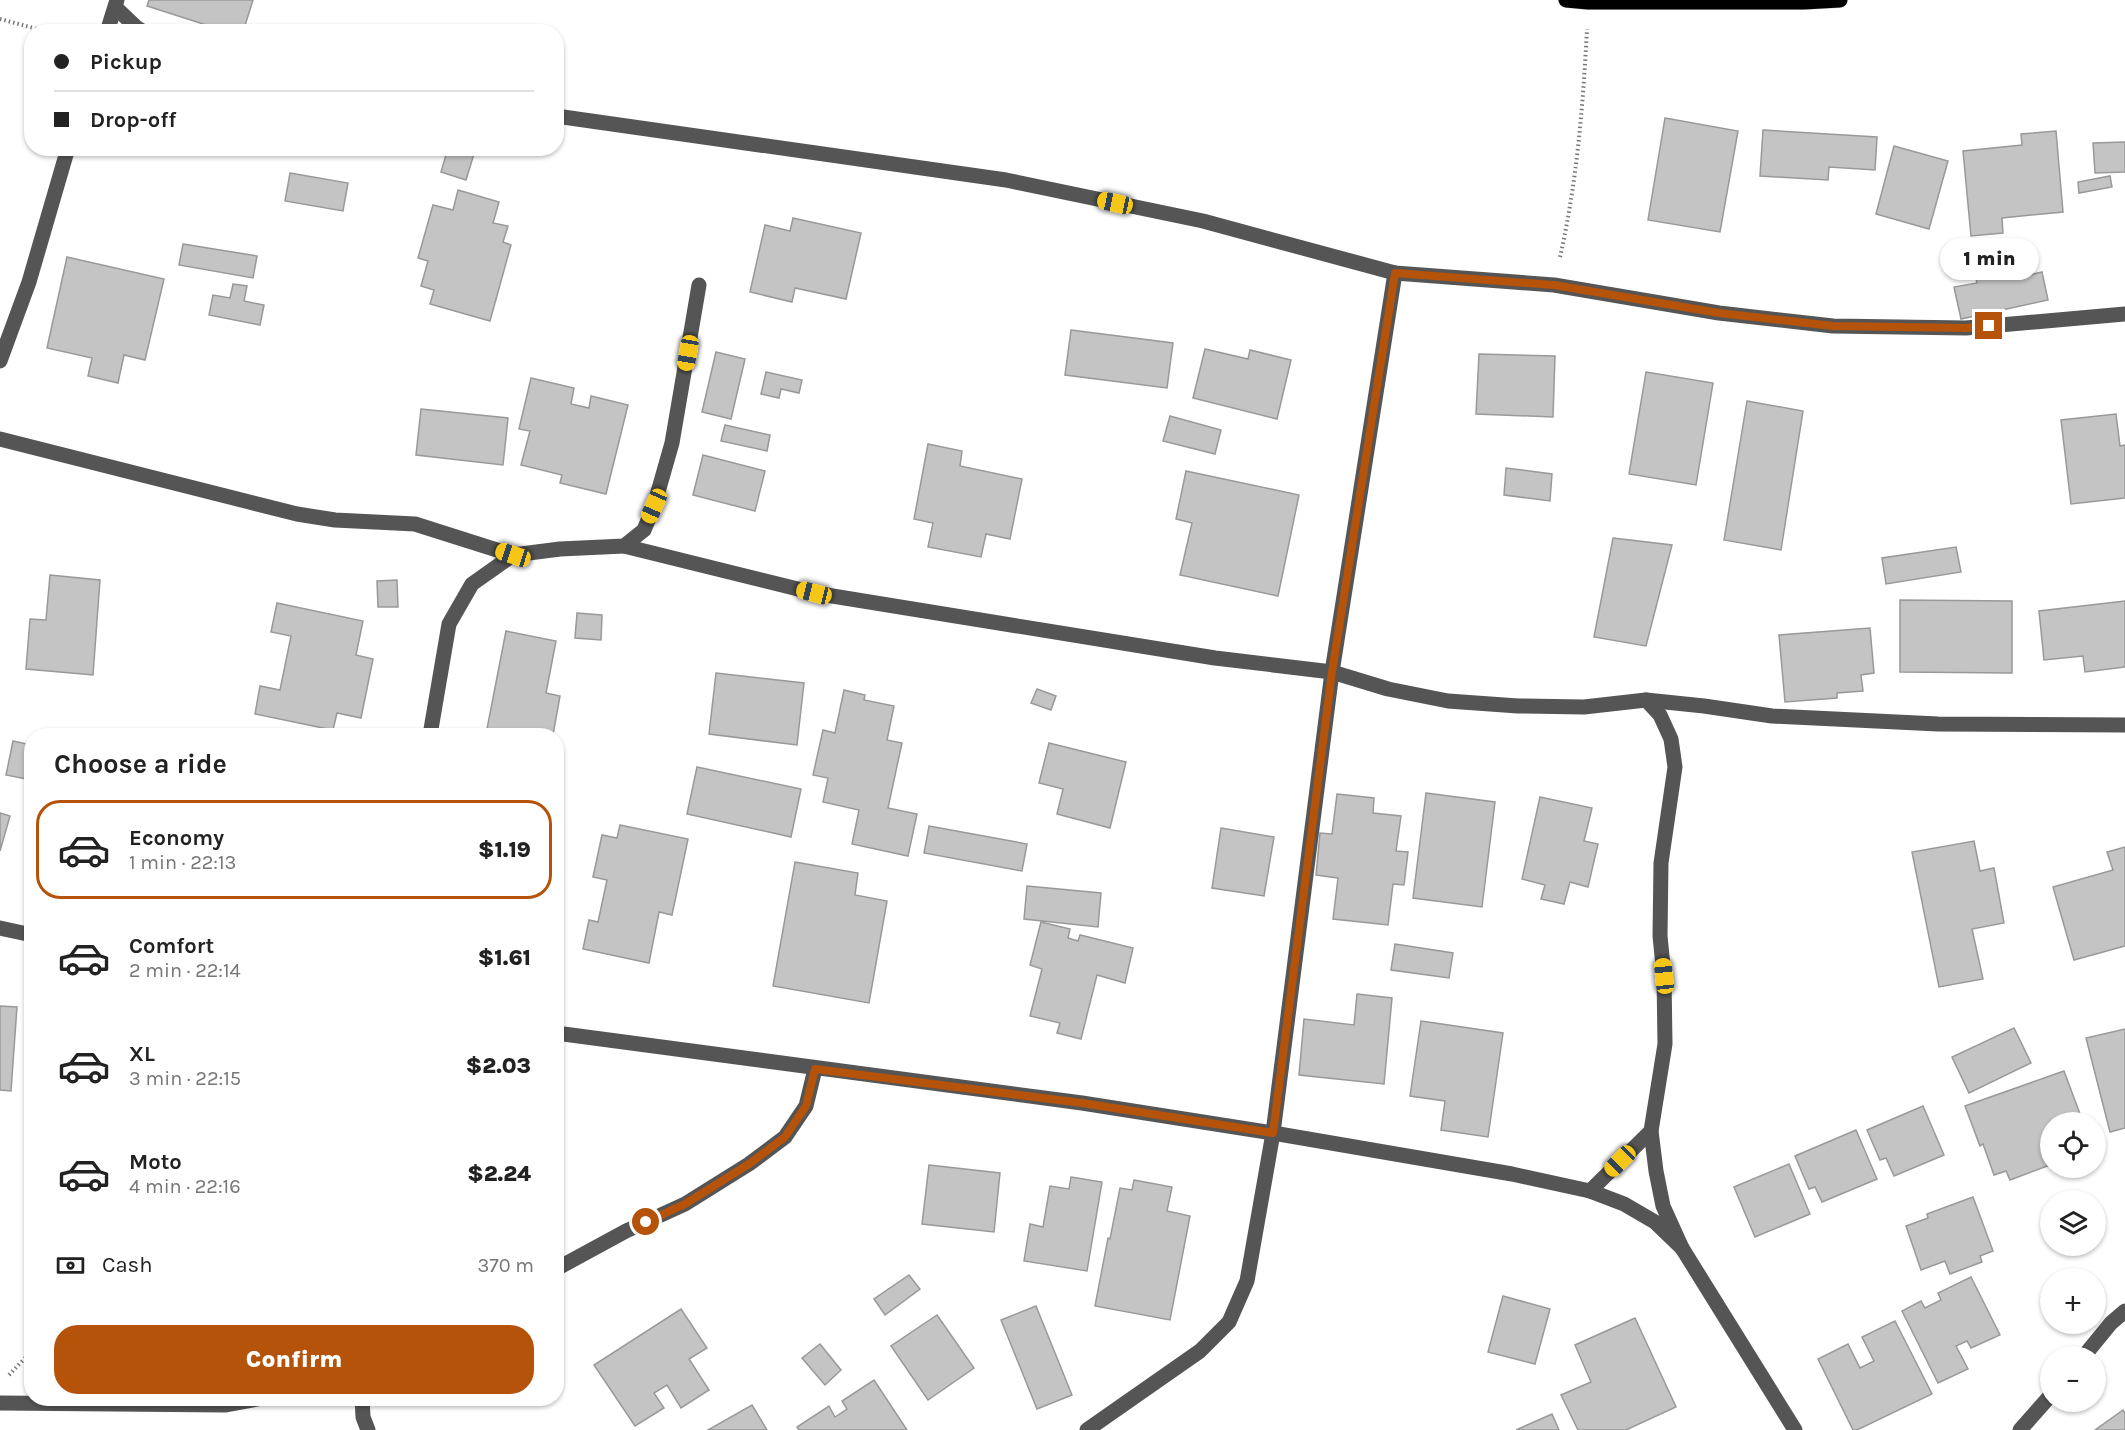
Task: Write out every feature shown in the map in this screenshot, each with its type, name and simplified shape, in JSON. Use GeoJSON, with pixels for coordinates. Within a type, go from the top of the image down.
{"type":"FeatureCollection","features":[{"type":"Feature","properties":{"kind":"main road"},"geometry":{"type":"LineString","coordinates":[[1566,0],[1588,2],[1840,0]]}},
{"type":"Feature","properties":{"kind":"street"},"geometry":{"type":"LineString","coordinates":[[110,24],[116,4]]}},
{"type":"Feature","properties":{"kind":"street"},"geometry":{"type":"LineString","coordinates":[[116,4],[133,24]]}},
{"type":"Feature","properties":{"kind":"street"},"geometry":{"type":"LineString","coordinates":[[564,117],[1006,180],[1203,221],[1395,273],[1554,285],[1719,313],[1833,326],[1966,328],[2125,314]]}},
{"type":"Feature","properties":{"kind":"street"},"geometry":{"type":"LineString","coordinates":[[0,361],[29,282],[66,156]]}},
{"type":"Feature","properties":{"kind":"street"},"geometry":{"type":"LineString","coordinates":[[1087,1430],[1200,1351],[1229,1322],[1247,1281],[1273,1133],[1332,672],[1395,273]]}},
{"type":"Feature","properties":{"kind":"street"},"geometry":{"type":"LineString","coordinates":[[624,546],[644,530],[654,506],[672,443],[699,285]]}},
{"type":"Feature","properties":{"kind":"street"},"geometry":{"type":"LineString","coordinates":[[0,439],[297,514],[335,520],[415,524],[513,555],[560,549],[624,546],[814,593],[1215,658],[1332,672],[1388,689],[1448,701],[1518,706],[1584,707],[1646,700],[1772,716],[1938,724],[2125,725]]}},
{"type":"Feature","properties":{"kind":"street"},"geometry":{"type":"LineString","coordinates":[[431,728],[449,624],[472,584],[513,555]]}},
{"type":"Feature","properties":{"kind":"street"},"geometry":{"type":"LineString","coordinates":[[1646,700],[1660,715],[1671,740],[1675,767],[1660,863],[1660,936],[1664,976],[1665,1044],[1651,1131],[1663,1206],[1682,1248],[1795,1430]]}},
{"type":"Feature","properties":{"kind":"street"},"geometry":{"type":"LineString","coordinates":[[0,928],[24,933]]}},
{"type":"Feature","properties":{"kind":"street"},"geometry":{"type":"LineString","coordinates":[[564,1033],[815,1069],[1082,1103],[1512,1174],[1590,1191],[1624,1204],[1655,1222],[1682,1248]]}},
{"type":"Feature","properties":{"kind":"street"},"geometry":{"type":"LineString","coordinates":[[564,1265],[626,1231],[685,1204],[749,1164],[785,1137],[806,1106],[815,1069]]}},
{"type":"Feature","properties":{"kind":"street"},"geometry":{"type":"LineString","coordinates":[[1590,1191],[1651,1131]]}},
{"type":"Feature","properties":{"kind":"street"},"geometry":{"type":"LineString","coordinates":[[2092,1346],[2111,1323],[2125,1311]]}},
{"type":"Feature","properties":{"kind":"street"},"geometry":{"type":"LineString","coordinates":[[0,1403],[24,1403]]}},
{"type":"Feature","properties":{"kind":"street"},"geometry":{"type":"LineString","coordinates":[[362,1406],[363,1417],[368,1430]]}},
{"type":"Feature","properties":{"kind":"street"},"geometry":{"type":"LineString","coordinates":[[2020,1430],[2040,1407]]}},
{"type":"Feature","properties":{"kind":"path"},"geometry":{"type":"LineString","coordinates":[[1554,285],[1571,210],[1583,111],[1588,2]]}},
{"type":"Feature","properties":{"kind":"path"},"geometry":{"type":"LineString","coordinates":[[0,19],[24,25]]}},
{"type":"Feature","properties":{"kind":"path"},"geometry":{"type":"LineString","coordinates":[[7,1377],[24,1359]]}},
{"type":"Feature","properties":{"kind":"building"},"geometry":{"type":"Polygon","coordinates":[[[149,0],[253,0],[246,24],[203,24],[147,6],[149,0]]]}},
{"type":"Feature","properties":{"kind":"building"},"geometry":{"type":"Polygon","coordinates":[[[1665,118],[1738,131],[1720,232],[1648,220],[1665,118]]]}},
{"type":"Feature","properties":{"kind":"building"},"geometry":{"type":"Polygon","coordinates":[[[1763,130],[1877,137],[1875,170],[1829,167],[1828,180],[1760,176],[1763,130]]]}},
{"type":"Feature","properties":{"kind":"building"},"geometry":{"type":"Polygon","coordinates":[[[2056,131],[2063,212],[2002,218],[2003,233],[1971,236],[1963,151],[2022,145],[2021,134],[2056,131]]]}},
{"type":"Feature","properties":{"kind":"building"},"geometry":{"type":"Polygon","coordinates":[[[2125,142],[2125,172],[2095,173],[2093,143],[2125,142]]]}},
{"type":"Feature","properties":{"kind":"building"},"geometry":{"type":"Polygon","coordinates":[[[1894,146],[1948,161],[1929,229],[1876,214],[1894,146]]]}},
{"type":"Feature","properties":{"kind":"building"},"geometry":{"type":"Polygon","coordinates":[[[446,156],[473,156],[466,180],[441,172],[446,156]]]}},
{"type":"Feature","properties":{"kind":"building"},"geometry":{"type":"Polygon","coordinates":[[[290,173],[348,183],[343,211],[285,201],[290,173]]]}},
{"type":"Feature","properties":{"kind":"building"},"geometry":{"type":"Polygon","coordinates":[[[2110,176],[2112,187],[2079,193],[2078,182],[2110,176]]]}},
{"type":"Feature","properties":{"kind":"building"},"geometry":{"type":"Polygon","coordinates":[[[458,190],[499,202],[493,223],[508,226],[503,242],[511,245],[490,321],[430,304],[434,290],[421,286],[428,261],[418,258],[433,205],[453,210],[458,190]]]}},
{"type":"Feature","properties":{"kind":"building"},"geometry":{"type":"Polygon","coordinates":[[[793,218],[861,233],[846,299],[795,288],[792,302],[750,292],[765,225],[790,231],[793,218]]]}},
{"type":"Feature","properties":{"kind":"building"},"geometry":{"type":"Polygon","coordinates":[[[183,244],[257,256],[253,278],[179,265],[183,244]]]}},
{"type":"Feature","properties":{"kind":"building"},"geometry":{"type":"Polygon","coordinates":[[[67,257],[164,279],[145,360],[124,355],[118,383],[88,376],[92,358],[47,348],[67,257]]]}},
{"type":"Feature","properties":{"kind":"building"},"geometry":{"type":"Polygon","coordinates":[[[2018,260],[2021,277],[2042,272],[2048,300],[1961,319],[1954,287],[1977,283],[1974,270],[2018,260]]]}},
{"type":"Feature","properties":{"kind":"building"},"geometry":{"type":"Polygon","coordinates":[[[233,284],[247,286],[244,301],[264,305],[260,325],[209,315],[213,295],[230,298],[233,284]]]}},
{"type":"Feature","properties":{"kind":"building"},"geometry":{"type":"Polygon","coordinates":[[[1071,330],[1173,343],[1167,388],[1065,375],[1071,330]]]}},
{"type":"Feature","properties":{"kind":"building"},"geometry":{"type":"Polygon","coordinates":[[[1205,349],[1248,359],[1250,350],[1291,360],[1277,419],[1193,398],[1205,349]]]}},
{"type":"Feature","properties":{"kind":"building"},"geometry":{"type":"Polygon","coordinates":[[[716,352],[745,359],[731,419],[702,412],[716,352]]]}},
{"type":"Feature","properties":{"kind":"building"},"geometry":{"type":"Polygon","coordinates":[[[1479,354],[1555,356],[1553,417],[1476,414],[1479,354]]]}},
{"type":"Feature","properties":{"kind":"building"},"geometry":{"type":"Polygon","coordinates":[[[766,372],[802,380],[799,393],[781,389],[779,398],[761,394],[766,372]]]}},
{"type":"Feature","properties":{"kind":"building"},"geometry":{"type":"Polygon","coordinates":[[[1646,372],[1713,383],[1696,485],[1629,474],[1646,372]]]}},
{"type":"Feature","properties":{"kind":"building"},"geometry":{"type":"Polygon","coordinates":[[[531,378],[574,388],[571,404],[589,408],[591,396],[628,405],[606,494],[560,483],[562,475],[521,465],[530,431],[519,429],[531,378]]]}},
{"type":"Feature","properties":{"kind":"building"},"geometry":{"type":"Polygon","coordinates":[[[1747,401],[1803,411],[1781,550],[1724,540],[1747,401]]]}},
{"type":"Feature","properties":{"kind":"building"},"geometry":{"type":"Polygon","coordinates":[[[421,409],[508,418],[503,465],[416,455],[421,409]]]}},
{"type":"Feature","properties":{"kind":"building"},"geometry":{"type":"Polygon","coordinates":[[[2116,414],[2120,446],[2125,445],[2125,498],[2071,504],[2061,420],[2116,414]]]}},
{"type":"Feature","properties":{"kind":"building"},"geometry":{"type":"Polygon","coordinates":[[[1170,416],[1221,430],[1215,454],[1163,441],[1170,416]]]}},
{"type":"Feature","properties":{"kind":"building"},"geometry":{"type":"Polygon","coordinates":[[[725,425],[770,435],[767,451],[721,441],[725,425]]]}},
{"type":"Feature","properties":{"kind":"building"},"geometry":{"type":"Polygon","coordinates":[[[928,444],[962,451],[960,466],[1022,479],[1010,539],[986,534],[981,557],[928,547],[933,523],[914,519],[928,444]]]}},
{"type":"Feature","properties":{"kind":"building"},"geometry":{"type":"Polygon","coordinates":[[[703,455],[765,471],[755,511],[693,495],[703,455]]]}},
{"type":"Feature","properties":{"kind":"building"},"geometry":{"type":"Polygon","coordinates":[[[1506,468],[1552,474],[1550,501],[1504,495],[1506,468]]]}},
{"type":"Feature","properties":{"kind":"building"},"geometry":{"type":"Polygon","coordinates":[[[1186,471],[1299,495],[1278,596],[1180,575],[1192,523],[1176,519],[1186,471]]]}},
{"type":"Feature","properties":{"kind":"building"},"geometry":{"type":"Polygon","coordinates":[[[1613,538],[1672,545],[1646,646],[1594,637],[1613,538]]]}},
{"type":"Feature","properties":{"kind":"building"},"geometry":{"type":"Polygon","coordinates":[[[1956,547],[1961,572],[1886,584],[1882,558],[1956,547]]]}},
{"type":"Feature","properties":{"kind":"building"},"geometry":{"type":"Polygon","coordinates":[[[50,575],[100,580],[93,675],[26,669],[30,619],[46,620],[50,575]]]}},
{"type":"Feature","properties":{"kind":"building"},"geometry":{"type":"Polygon","coordinates":[[[397,580],[398,607],[378,607],[377,581],[397,580]]]}},
{"type":"Feature","properties":{"kind":"building"},"geometry":{"type":"Polygon","coordinates":[[[1900,600],[2012,601],[2012,673],[1900,672],[1900,600]]]}},
{"type":"Feature","properties":{"kind":"building"},"geometry":{"type":"Polygon","coordinates":[[[2125,601],[2125,667],[2085,672],[2083,656],[2044,660],[2039,611],[2125,601]]]}},
{"type":"Feature","properties":{"kind":"building"},"geometry":{"type":"Polygon","coordinates":[[[277,603],[363,621],[356,655],[373,659],[361,718],[337,713],[333,728],[323,728],[255,714],[260,686],[280,690],[291,636],[271,632],[277,603]]]}},
{"type":"Feature","properties":{"kind":"building"},"geometry":{"type":"Polygon","coordinates":[[[577,613],[602,615],[601,640],[575,638],[577,613]]]}},
{"type":"Feature","properties":{"kind":"building"},"geometry":{"type":"Polygon","coordinates":[[[1870,628],[1874,673],[1861,675],[1863,691],[1837,693],[1837,698],[1785,702],[1779,635],[1870,628]]]}},
{"type":"Feature","properties":{"kind":"building"},"geometry":{"type":"Polygon","coordinates":[[[506,631],[556,641],[546,693],[560,696],[554,728],[487,728],[506,631]]]}},
{"type":"Feature","properties":{"kind":"building"},"geometry":{"type":"Polygon","coordinates":[[[716,673],[804,683],[797,745],[709,734],[716,673]]]}},
{"type":"Feature","properties":{"kind":"building"},"geometry":{"type":"Polygon","coordinates":[[[1037,689],[1056,696],[1051,710],[1031,703],[1037,689]]]}},
{"type":"Feature","properties":{"kind":"building"},"geometry":{"type":"Polygon","coordinates":[[[844,690],[865,695],[864,700],[894,706],[887,740],[902,743],[888,808],[917,814],[908,856],[852,844],[859,810],[823,802],[828,778],[813,775],[823,730],[835,733],[844,690]]]}},
{"type":"Feature","properties":{"kind":"building"},"geometry":{"type":"Polygon","coordinates":[[[13,741],[24,743],[24,778],[6,775],[13,741]]]}},
{"type":"Feature","properties":{"kind":"building"},"geometry":{"type":"Polygon","coordinates":[[[1049,743],[1126,762],[1110,828],[1057,814],[1063,789],[1039,783],[1049,743]]]}},
{"type":"Feature","properties":{"kind":"building"},"geometry":{"type":"Polygon","coordinates":[[[697,767],[801,789],[791,837],[687,814],[697,767]]]}},
{"type":"Feature","properties":{"kind":"building"},"geometry":{"type":"Polygon","coordinates":[[[1426,793],[1495,802],[1482,907],[1413,898],[1426,793]]]}},
{"type":"Feature","properties":{"kind":"building"},"geometry":{"type":"Polygon","coordinates":[[[1337,794],[1374,798],[1373,813],[1401,816],[1396,851],[1408,852],[1404,885],[1393,884],[1388,925],[1333,919],[1338,878],[1316,875],[1320,833],[1332,834],[1337,794]]]}},
{"type":"Feature","properties":{"kind":"building"},"geometry":{"type":"Polygon","coordinates":[[[1540,797],[1592,808],[1584,841],[1598,844],[1588,887],[1570,882],[1564,904],[1541,899],[1545,885],[1522,879],[1540,797]]]}},
{"type":"Feature","properties":{"kind":"building"},"geometry":{"type":"Polygon","coordinates":[[[0,813],[10,816],[0,851],[0,813]]]}},
{"type":"Feature","properties":{"kind":"building"},"geometry":{"type":"Polygon","coordinates":[[[620,825],[688,839],[672,915],[659,912],[649,963],[583,949],[589,920],[598,922],[607,880],[593,877],[602,835],[617,838],[620,825]]]}},
{"type":"Feature","properties":{"kind":"building"},"geometry":{"type":"Polygon","coordinates":[[[929,826],[1027,844],[1022,871],[924,853],[929,826]]]}},
{"type":"Feature","properties":{"kind":"building"},"geometry":{"type":"Polygon","coordinates":[[[1221,828],[1274,837],[1264,896],[1212,888],[1221,828]]]}},
{"type":"Feature","properties":{"kind":"building"},"geometry":{"type":"Polygon","coordinates":[[[1974,841],[1980,871],[1994,868],[2004,923],[1972,929],[1983,979],[1939,987],[1912,852],[1974,841]]]}},
{"type":"Feature","properties":{"kind":"building"},"geometry":{"type":"Polygon","coordinates":[[[2125,847],[2125,946],[2074,960],[2053,887],[2113,870],[2107,852],[2125,847]]]}},
{"type":"Feature","properties":{"kind":"building"},"geometry":{"type":"Polygon","coordinates":[[[795,862],[858,873],[855,895],[887,901],[869,1003],[773,986],[795,862]]]}},
{"type":"Feature","properties":{"kind":"building"},"geometry":{"type":"Polygon","coordinates":[[[1027,886],[1101,893],[1098,927],[1024,919],[1027,886]]]}},
{"type":"Feature","properties":{"kind":"building"},"geometry":{"type":"Polygon","coordinates":[[[1041,922],[1070,929],[1068,938],[1078,941],[1080,935],[1133,948],[1125,983],[1097,975],[1081,1039],[1057,1033],[1060,1023],[1030,1016],[1042,969],[1030,965],[1041,922]]]}},
{"type":"Feature","properties":{"kind":"building"},"geometry":{"type":"Polygon","coordinates":[[[1395,944],[1453,953],[1449,978],[1391,970],[1395,944]]]}},
{"type":"Feature","properties":{"kind":"building"},"geometry":{"type":"Polygon","coordinates":[[[1357,994],[1392,998],[1384,1084],[1299,1075],[1304,1019],[1354,1025],[1357,994]]]}},
{"type":"Feature","properties":{"kind":"building"},"geometry":{"type":"Polygon","coordinates":[[[0,1006],[17,1007],[11,1091],[0,1090],[0,1006]]]}},
{"type":"Feature","properties":{"kind":"building"},"geometry":{"type":"Polygon","coordinates":[[[1421,1021],[1503,1033],[1488,1137],[1441,1130],[1445,1101],[1410,1096],[1421,1021]]]}},
{"type":"Feature","properties":{"kind":"building"},"geometry":{"type":"Polygon","coordinates":[[[2014,1028],[2031,1063],[1969,1093],[1952,1057],[2014,1028]]]}},
{"type":"Feature","properties":{"kind":"building"},"geometry":{"type":"Polygon","coordinates":[[[2125,1029],[2125,1128],[2110,1132],[2086,1038],[2125,1029]]]}},
{"type":"Feature","properties":{"kind":"building"},"geometry":{"type":"Polygon","coordinates":[[[2064,1071],[2079,1112],[2040,1112],[2040,1169],[2010,1180],[2006,1171],[1994,1175],[1983,1144],[1980,1146],[1965,1106],[2064,1071]]]}},
{"type":"Feature","properties":{"kind":"building"},"geometry":{"type":"Polygon","coordinates":[[[1923,1106],[1944,1155],[1894,1176],[1886,1158],[1880,1160],[1867,1130],[1923,1106]]]}},
{"type":"Feature","properties":{"kind":"building"},"geometry":{"type":"Polygon","coordinates":[[[1856,1130],[1877,1179],[1822,1202],[1815,1187],[1809,1189],[1795,1156],[1856,1130]]]}},
{"type":"Feature","properties":{"kind":"building"},"geometry":{"type":"Polygon","coordinates":[[[1789,1164],[1810,1214],[1755,1237],[1734,1187],[1789,1164]]]}},
{"type":"Feature","properties":{"kind":"building"},"geometry":{"type":"Polygon","coordinates":[[[929,1165],[1000,1173],[994,1232],[922,1224],[929,1165]]]}},
{"type":"Feature","properties":{"kind":"building"},"geometry":{"type":"Polygon","coordinates":[[[1071,1177],[1102,1182],[1087,1271],[1024,1261],[1030,1224],[1043,1227],[1050,1186],[1069,1189],[1071,1177]]]}},
{"type":"Feature","properties":{"kind":"building"},"geometry":{"type":"Polygon","coordinates":[[[1134,1180],[1172,1187],[1167,1211],[1190,1216],[1170,1320],[1095,1306],[1120,1188],[1132,1190],[1134,1180]]]}},
{"type":"Feature","properties":{"kind":"building"},"geometry":{"type":"Polygon","coordinates":[[[1973,1197],[1993,1251],[1980,1256],[1982,1262],[1950,1274],[1945,1261],[1921,1270],[1906,1226],[1928,1218],[1927,1214],[1973,1197]]]}},
{"type":"Feature","properties":{"kind":"building"},"geometry":{"type":"Polygon","coordinates":[[[909,1275],[920,1289],[885,1315],[874,1299],[909,1275]]]}},
{"type":"Feature","properties":{"kind":"building"},"geometry":{"type":"Polygon","coordinates":[[[1971,1277],[2000,1335],[1971,1348],[1967,1341],[1956,1346],[1968,1369],[1938,1383],[1902,1311],[1921,1301],[1925,1308],[1941,1300],[1938,1293],[1971,1277]]]}},
{"type":"Feature","properties":{"kind":"building"},"geometry":{"type":"Polygon","coordinates":[[[1503,1296],[1550,1309],[1535,1364],[1488,1352],[1503,1296]]]}},
{"type":"Feature","properties":{"kind":"building"},"geometry":{"type":"Polygon","coordinates":[[[1036,1306],[1072,1395],[1037,1409],[1001,1320],[1036,1306]]]}},
{"type":"Feature","properties":{"kind":"building"},"geometry":{"type":"Polygon","coordinates":[[[681,1309],[707,1348],[689,1359],[709,1390],[681,1408],[667,1385],[654,1393],[664,1408],[635,1426],[594,1365],[681,1309]]]}},
{"type":"Feature","properties":{"kind":"building"},"geometry":{"type":"Polygon","coordinates":[[[937,1315],[974,1368],[928,1400],[891,1346],[937,1315]]]}},
{"type":"Feature","properties":{"kind":"building"},"geometry":{"type":"Polygon","coordinates":[[[1635,1318],[1676,1407],[1626,1430],[1578,1430],[1561,1395],[1591,1382],[1575,1345],[1635,1318]]]}},
{"type":"Feature","properties":{"kind":"building"},"geometry":{"type":"Polygon","coordinates":[[[1895,1321],[1932,1394],[1853,1430],[1818,1359],[1848,1344],[1860,1368],[1874,1361],[1862,1337],[1895,1321]]]}},
{"type":"Feature","properties":{"kind":"building"},"geometry":{"type":"Polygon","coordinates":[[[820,1344],[841,1370],[825,1385],[802,1358],[820,1344]]]}},
{"type":"Feature","properties":{"kind":"building"},"geometry":{"type":"Polygon","coordinates":[[[874,1380],[907,1430],[799,1430],[797,1427],[829,1406],[835,1417],[847,1409],[842,1401],[874,1380]]]}},
{"type":"Feature","properties":{"kind":"building"},"geometry":{"type":"Polygon","coordinates":[[[752,1405],[767,1430],[708,1430],[752,1405]]]}},
{"type":"Feature","properties":{"kind":"building"},"geometry":{"type":"Polygon","coordinates":[[[2123,1410],[2125,1430],[2095,1430],[2123,1410]]]}},
{"type":"Feature","properties":{"kind":"building"},"geometry":{"type":"Polygon","coordinates":[[[1552,1414],[1559,1430],[1516,1430],[1552,1414]]]}},
{"type":"Feature","properties":{"kind":"route"},"geometry":{"type":"LineString","coordinates":[[646,1222],[685,1204],[749,1164],[785,1137],[806,1106],[815,1069],[1082,1103],[1273,1133],[1332,672],[1395,273],[1554,285],[1719,313],[1833,326],[1966,328],[1989,326]]}}]}
